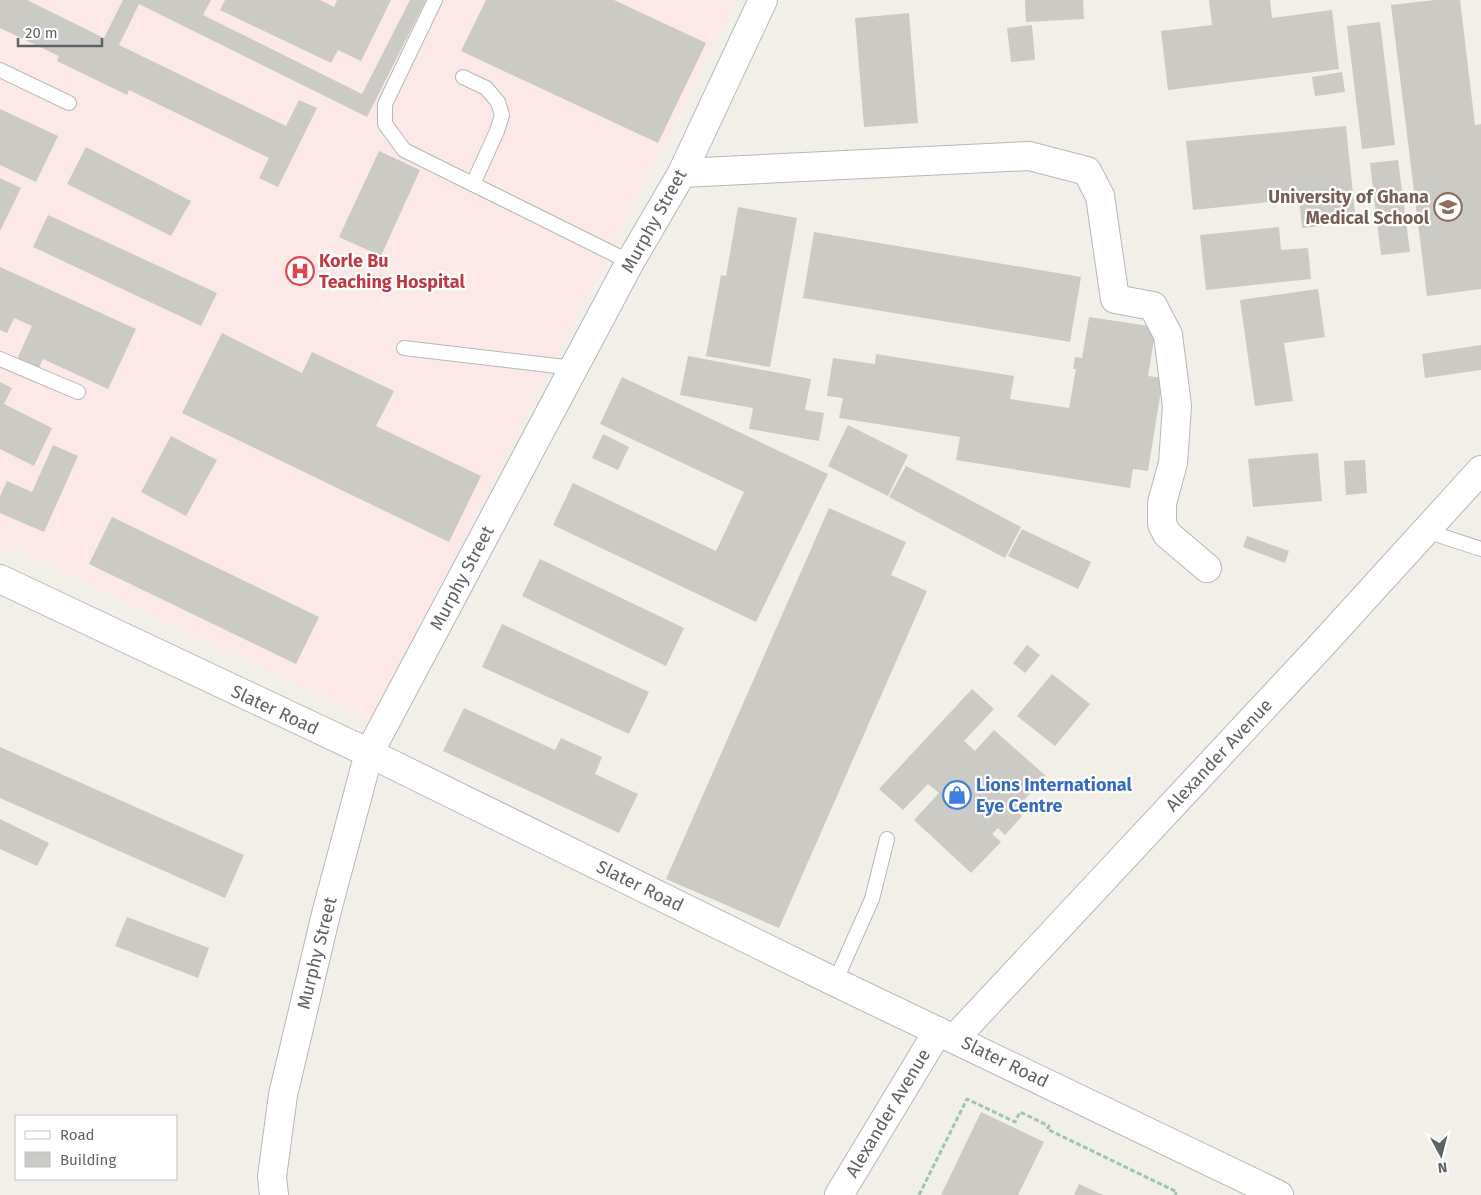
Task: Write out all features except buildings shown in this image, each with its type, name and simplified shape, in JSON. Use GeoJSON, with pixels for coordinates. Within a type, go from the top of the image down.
{"type":"FeatureCollection","features":[{"type":"Feature","properties":{"kind":"street","name":"Murphy Street"},"geometry":{"type":"LineString","coordinates":[[274,1195],[272,1177],[283,1095],[326,914],[369,753],[630,262],[682,173],[763,0]]}},
{"type":"Feature","properties":{"kind":"street"},"geometry":{"type":"LineString","coordinates":[[682,173],[1029,156],[1087,171],[1100,196],[1115,299],[1153,306],[1168,335],[1177,406],[1173,463],[1162,503],[1162,524],[1167,534],[1207,568]]}},
{"type":"Feature","properties":{"kind":"street","name":"Alexander Avenue"},"geometry":{"type":"LineString","coordinates":[[839,1195],[947,1034],[1426,531],[1481,470]]}},
{"type":"Feature","properties":{"kind":"street","name":"Slater Road"},"geometry":{"type":"LineString","coordinates":[[0,579],[369,753],[835,982],[947,1034],[1279,1195]]}},
{"type":"Feature","properties":{"kind":"lane"},"geometry":{"type":"LineString","coordinates":[[435,0],[385,104],[386,124],[404,150],[630,262]]}},
{"type":"Feature","properties":{"kind":"lane"},"geometry":{"type":"LineString","coordinates":[[0,70],[69,103]]}},
{"type":"Feature","properties":{"kind":"lane"},"geometry":{"type":"LineString","coordinates":[[463,77],[486,88],[498,102],[502,115],[497,132],[473,184]]}},
{"type":"Feature","properties":{"kind":"lane"},"geometry":{"type":"LineString","coordinates":[[404,348],[574,368]]}},
{"type":"Feature","properties":{"kind":"lane"},"geometry":{"type":"LineString","coordinates":[[0,359],[78,392]]}},
{"type":"Feature","properties":{"kind":"lane"},"geometry":{"type":"LineString","coordinates":[[1426,531],[1481,549]]}},
{"type":"Feature","properties":{"kind":"lane"},"geometry":{"type":"LineString","coordinates":[[835,982],[872,899],[887,839]]}},
{"type":"Feature","properties":{"kind":"path"},"geometry":{"type":"LineString","coordinates":[[919,1195],[967,1099],[1015,1122],[1020,1112],[1049,1126],[1047,1128],[1177,1192],[1175,1195]]}},
{"type":"Feature","properties":{"kind":"shaded area","name":"Korle Bu Teaching Hospital"},"geometry":{"type":"Polygon","coordinates":[[[0,0],[738,0],[371,721],[0,542],[0,0]]]}},
{"type":"Feature","properties":{"kind":"place","name":"University of Ghana Medical School"},"geometry":{"type":"Point","coordinates":[1448,207]}},
{"type":"Feature","properties":{"kind":"place","name":"Korle Bu Teaching Hospital"},"geometry":{"type":"Point","coordinates":[300,271]}},
{"type":"Feature","properties":{"kind":"place","name":"Lions International Eye Centre"},"geometry":{"type":"Point","coordinates":[957,795]}}]}
